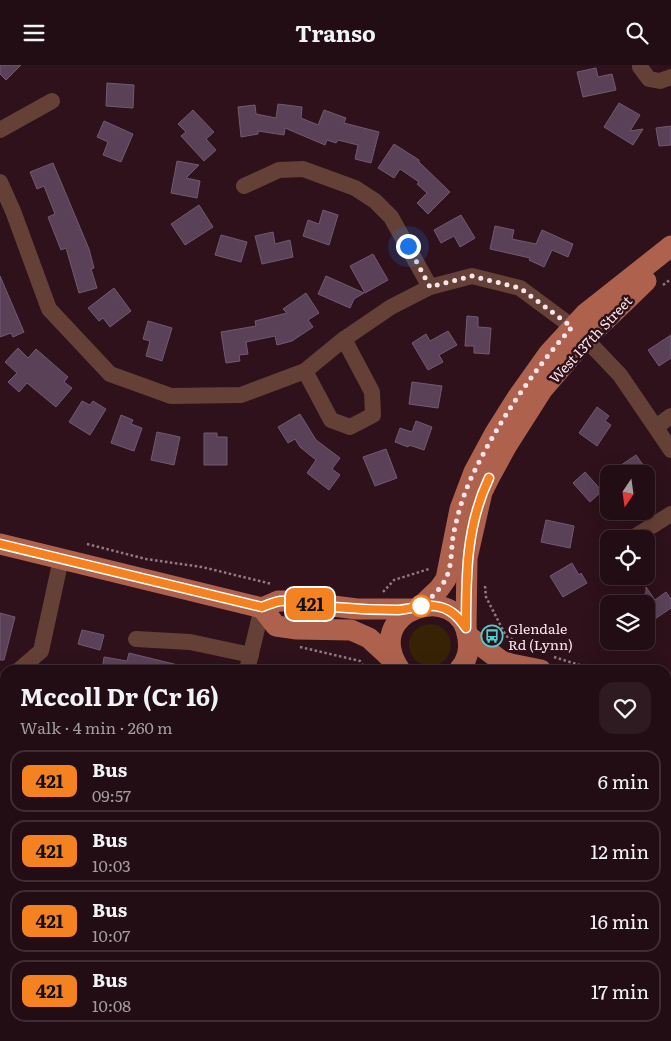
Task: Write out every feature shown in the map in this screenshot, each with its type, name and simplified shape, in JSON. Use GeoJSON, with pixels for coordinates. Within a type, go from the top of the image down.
{"type":"FeatureCollection","features":[{"type":"Feature","properties":{"kind":"main road","name":"West 137th Street"},"geometry":{"type":"LineString","coordinates":[[481,475],[507,445],[579,333],[610,292],[671,246]]}},
{"type":"Feature","properties":{"kind":"main road","name":"West 137th Street"},"geometry":{"type":"LineString","coordinates":[[579,333],[671,261]]}},
{"type":"Feature","properties":{"kind":"main road"},"geometry":{"type":"LineString","coordinates":[[398,665],[391,647],[393,632],[397,622],[439,589],[446,579],[460,509],[481,475]]}},
{"type":"Feature","properties":{"kind":"main road"},"geometry":{"type":"LineString","coordinates":[[462,665],[467,657],[469,646],[467,632],[467,558],[482,492],[481,475]]}},
{"type":"Feature","properties":{"kind":"main road"},"geometry":{"type":"LineString","coordinates":[[0,544],[262,607],[278,601],[293,601],[357,609],[417,608],[432,605],[442,607],[460,619],[467,632],[500,660],[511,664],[546,663]]}},
{"type":"Feature","properties":{"kind":"main road"},"geometry":{"type":"LineString","coordinates":[[262,607],[276,626],[356,632],[369,638],[397,665]]}},
{"type":"Feature","properties":{"kind":"street"},"geometry":{"type":"LineString","coordinates":[[640,65],[649,79],[660,81],[671,77]]}},
{"type":"Feature","properties":{"kind":"street"},"geometry":{"type":"LineString","coordinates":[[0,130],[52,101]]}},
{"type":"Feature","properties":{"kind":"street"},"geometry":{"type":"LineString","coordinates":[[244,186],[280,170],[303,169],[355,188],[375,201],[391,217],[430,287]]}},
{"type":"Feature","properties":{"kind":"street"},"geometry":{"type":"LineString","coordinates":[[0,182],[50,309],[110,374],[171,396],[241,395],[305,371],[344,339],[391,307],[430,287],[472,276],[520,288],[579,333],[620,375],[671,450]]}},
{"type":"Feature","properties":{"kind":"street"},"geometry":{"type":"LineString","coordinates":[[305,371],[331,420],[350,427],[373,415],[372,392],[344,339]]}},
{"type":"Feature","properties":{"kind":"street"},"geometry":{"type":"LineString","coordinates":[[656,427],[671,416]]}},
{"type":"Feature","properties":{"kind":"street"},"geometry":{"type":"LineString","coordinates":[[645,530],[671,513]]}},
{"type":"Feature","properties":{"kind":"street"},"geometry":{"type":"LineString","coordinates":[[25,665],[41,651],[61,559]]}},
{"type":"Feature","properties":{"kind":"street"},"geometry":{"type":"LineString","coordinates":[[136,639],[190,642],[249,662],[262,607]]}},
{"type":"Feature","properties":{"kind":"path"},"geometry":{"type":"LineString","coordinates":[[87,544],[146,559],[202,567],[278,585]]}},
{"type":"Feature","properties":{"kind":"path"},"geometry":{"type":"LineString","coordinates":[[382,593],[394,580],[429,569]]}},
{"type":"Feature","properties":{"kind":"path"},"geometry":{"type":"LineString","coordinates":[[485,580],[486,597],[506,636],[533,650]]}},
{"type":"Feature","properties":{"kind":"path"},"geometry":{"type":"LineString","coordinates":[[293,645],[360,661],[363,665]]}},
{"type":"Feature","properties":{"kind":"path"},"geometry":{"type":"LineString","coordinates":[[546,663],[560,665]]}},
{"type":"Feature","properties":{"kind":"shaded area"},"geometry":{"type":"Polygon","coordinates":[[[426,624],[442,627],[448,633],[451,641],[448,657],[438,665],[422,665],[418,663],[412,657],[409,649],[412,633],[418,627],[426,624]]]}},
{"type":"Feature","properties":{"kind":"building"},"geometry":{"type":"Polygon","coordinates":[[[0,65],[21,65],[6,80],[0,74],[0,65]]]}},
{"type":"Feature","properties":{"kind":"building"},"geometry":{"type":"Polygon","coordinates":[[[596,68],[598,77],[612,74],[616,90],[583,97],[577,72],[596,68]]]}},
{"type":"Feature","properties":{"kind":"building"},"geometry":{"type":"Polygon","coordinates":[[[107,83],[134,85],[133,108],[106,106],[107,83]]]}},
{"type":"Feature","properties":{"kind":"building"},"geometry":{"type":"Polygon","coordinates":[[[619,103],[640,115],[630,131],[643,129],[633,145],[604,127],[619,103]]]}},
{"type":"Feature","properties":{"kind":"building"},"geometry":{"type":"Polygon","coordinates":[[[278,104],[302,107],[301,118],[318,125],[324,110],[346,118],[344,123],[379,132],[371,163],[355,159],[358,145],[338,140],[336,143],[327,140],[325,145],[285,128],[284,135],[258,131],[258,134],[241,137],[238,107],[255,105],[256,114],[276,118],[278,104]]]}},
{"type":"Feature","properties":{"kind":"building"},"geometry":{"type":"Polygon","coordinates":[[[193,110],[214,132],[206,139],[216,150],[204,161],[181,136],[186,132],[178,124],[193,110]]]}},
{"type":"Feature","properties":{"kind":"building"},"geometry":{"type":"Polygon","coordinates":[[[104,121],[133,134],[121,162],[103,155],[108,142],[97,137],[104,121]]]}},
{"type":"Feature","properties":{"kind":"building"},"geometry":{"type":"Polygon","coordinates":[[[671,126],[671,145],[659,146],[656,128],[671,126]]]}},
{"type":"Feature","properties":{"kind":"building"},"geometry":{"type":"Polygon","coordinates":[[[394,144],[419,160],[450,192],[428,214],[417,203],[427,193],[417,184],[419,182],[400,169],[394,178],[378,168],[394,144]]]}},
{"type":"Feature","properties":{"kind":"building"},"geometry":{"type":"Polygon","coordinates":[[[177,161],[199,165],[186,178],[200,181],[197,198],[171,193],[177,161]]]}},
{"type":"Feature","properties":{"kind":"building"},"geometry":{"type":"Polygon","coordinates":[[[53,163],[89,249],[94,268],[91,269],[97,288],[79,293],[66,248],[61,250],[48,217],[55,214],[44,186],[37,189],[30,172],[53,163]]]}},
{"type":"Feature","properties":{"kind":"building"},"geometry":{"type":"Polygon","coordinates":[[[199,205],[213,227],[185,245],[171,224],[199,205]]]}},
{"type":"Feature","properties":{"kind":"building"},"geometry":{"type":"Polygon","coordinates":[[[323,210],[338,215],[329,245],[303,236],[308,220],[319,224],[323,210]]]}},
{"type":"Feature","properties":{"kind":"building"},"geometry":{"type":"Polygon","coordinates":[[[461,215],[475,238],[460,247],[454,236],[441,243],[434,230],[461,215]]]}},
{"type":"Feature","properties":{"kind":"building"},"geometry":{"type":"Polygon","coordinates":[[[495,226],[514,230],[512,239],[536,244],[542,230],[573,244],[568,257],[552,250],[544,267],[529,260],[530,258],[490,249],[495,226]]]}},
{"type":"Feature","properties":{"kind":"building"},"geometry":{"type":"Polygon","coordinates":[[[273,232],[275,244],[290,240],[293,257],[262,264],[255,236],[273,232]]]}},
{"type":"Feature","properties":{"kind":"building"},"geometry":{"type":"Polygon","coordinates":[[[221,235],[247,242],[241,262],[215,255],[221,235]]]}},
{"type":"Feature","properties":{"kind":"building"},"geometry":{"type":"Polygon","coordinates":[[[373,254],[388,280],[365,293],[350,266],[373,254]]]}},
{"type":"Feature","properties":{"kind":"building"},"geometry":{"type":"Polygon","coordinates":[[[0,276],[24,332],[13,337],[11,333],[0,337],[0,276]]]}},
{"type":"Feature","properties":{"kind":"building"},"geometry":{"type":"Polygon","coordinates":[[[326,276],[364,293],[354,299],[350,308],[318,294],[326,276]]]}},
{"type":"Feature","properties":{"kind":"building"},"geometry":{"type":"Polygon","coordinates":[[[114,288],[131,311],[110,327],[103,318],[99,321],[88,308],[114,288]]]}},
{"type":"Feature","properties":{"kind":"building"},"geometry":{"type":"Polygon","coordinates":[[[306,293],[319,313],[308,320],[313,327],[292,341],[277,345],[275,336],[246,342],[248,354],[239,355],[240,361],[226,363],[221,332],[256,326],[255,321],[287,313],[283,309],[306,293]]]}},
{"type":"Feature","properties":{"kind":"building"},"geometry":{"type":"Polygon","coordinates":[[[467,316],[478,317],[478,327],[491,328],[489,354],[474,353],[474,346],[465,346],[467,316]]]}},
{"type":"Feature","properties":{"kind":"building"},"geometry":{"type":"Polygon","coordinates":[[[148,321],[172,328],[162,361],[146,356],[150,341],[143,339],[148,321]]]}},
{"type":"Feature","properties":{"kind":"building"},"geometry":{"type":"Polygon","coordinates":[[[448,331],[457,345],[439,355],[443,362],[428,370],[412,343],[426,334],[430,341],[448,331]]]}},
{"type":"Feature","properties":{"kind":"building"},"geometry":{"type":"Polygon","coordinates":[[[671,335],[671,358],[659,366],[648,350],[671,335]]]}},
{"type":"Feature","properties":{"kind":"building"},"geometry":{"type":"Polygon","coordinates":[[[18,348],[28,358],[36,349],[68,377],[64,382],[72,388],[56,407],[27,383],[19,392],[8,382],[17,373],[5,362],[18,348]]]}},
{"type":"Feature","properties":{"kind":"building"},"geometry":{"type":"Polygon","coordinates":[[[412,382],[442,386],[438,408],[409,404],[412,382]]]}},
{"type":"Feature","properties":{"kind":"building"},"geometry":{"type":"Polygon","coordinates":[[[82,401],[90,405],[93,401],[106,409],[90,435],[69,422],[82,401]]]}},
{"type":"Feature","properties":{"kind":"building"},"geometry":{"type":"Polygon","coordinates":[[[597,407],[609,416],[605,421],[611,425],[597,446],[579,433],[597,407]]]}},
{"type":"Feature","properties":{"kind":"building"},"geometry":{"type":"Polygon","coordinates":[[[300,414],[316,440],[340,458],[332,469],[340,475],[329,490],[307,473],[316,460],[300,447],[295,439],[288,443],[278,427],[300,414]]]}},
{"type":"Feature","properties":{"kind":"building"},"geometry":{"type":"Polygon","coordinates":[[[121,415],[133,420],[131,424],[142,428],[134,451],[111,443],[121,415]]]}},
{"type":"Feature","properties":{"kind":"building"},"geometry":{"type":"Polygon","coordinates":[[[416,421],[432,427],[424,450],[395,442],[400,428],[412,432],[416,421]]]}},
{"type":"Feature","properties":{"kind":"building"},"geometry":{"type":"Polygon","coordinates":[[[157,432],[180,437],[174,465],[151,460],[157,432]]]}},
{"type":"Feature","properties":{"kind":"building"},"geometry":{"type":"Polygon","coordinates":[[[204,433],[217,433],[217,437],[227,437],[227,465],[204,465],[204,433]]]}},
{"type":"Feature","properties":{"kind":"building"},"geometry":{"type":"Polygon","coordinates":[[[386,449],[397,478],[375,486],[363,457],[386,449]]]}},
{"type":"Feature","properties":{"kind":"building"},"geometry":{"type":"Polygon","coordinates":[[[636,455],[643,465],[621,465],[636,455]]]}},
{"type":"Feature","properties":{"kind":"building"},"geometry":{"type":"Polygon","coordinates":[[[585,472],[600,489],[600,493],[590,502],[573,483],[585,472]]]}},
{"type":"Feature","properties":{"kind":"building"},"geometry":{"type":"Polygon","coordinates":[[[546,520],[574,526],[570,548],[541,542],[546,520]]]}},
{"type":"Feature","properties":{"kind":"building"},"geometry":{"type":"Polygon","coordinates":[[[572,563],[579,575],[581,573],[587,583],[563,597],[550,576],[572,563]]]}},
{"type":"Feature","properties":{"kind":"building"},"geometry":{"type":"Polygon","coordinates":[[[646,587],[652,595],[643,595],[646,593],[646,587]]]}},
{"type":"Feature","properties":{"kind":"building"},"geometry":{"type":"Polygon","coordinates":[[[666,592],[671,599],[671,608],[655,619],[655,600],[666,592]]]}},
{"type":"Feature","properties":{"kind":"building"},"geometry":{"type":"Polygon","coordinates":[[[0,613],[15,617],[4,660],[0,660],[0,613]]]}},
{"type":"Feature","properties":{"kind":"building"},"geometry":{"type":"Polygon","coordinates":[[[82,630],[104,635],[100,650],[78,644],[82,630]]]}},
{"type":"Feature","properties":{"kind":"building"},"geometry":{"type":"Polygon","coordinates":[[[129,653],[178,665],[103,665],[104,657],[127,661],[129,653]]]}},
{"type":"Feature","properties":{"kind":"bus line","name":"421"},"geometry":{"type":"LineString","coordinates":[[0,544],[262,607],[278,601],[377,610],[413,609],[432,605],[452,612],[466,628],[467,558],[482,492],[489,478]]}},
{"type":"Feature","properties":{"kind":"place","name":"Glendale Rd (Lynn)"},"geometry":{"type":"Point","coordinates":[492,636]}},
{"type":"Feature","properties":{"kind":"route"},"geometry":{"type":"LineString","coordinates":[[408,246],[430,287],[472,276],[520,288],[572,327],[549,353],[517,398],[481,459],[460,509],[446,579],[439,589],[421,606]]}}]}
